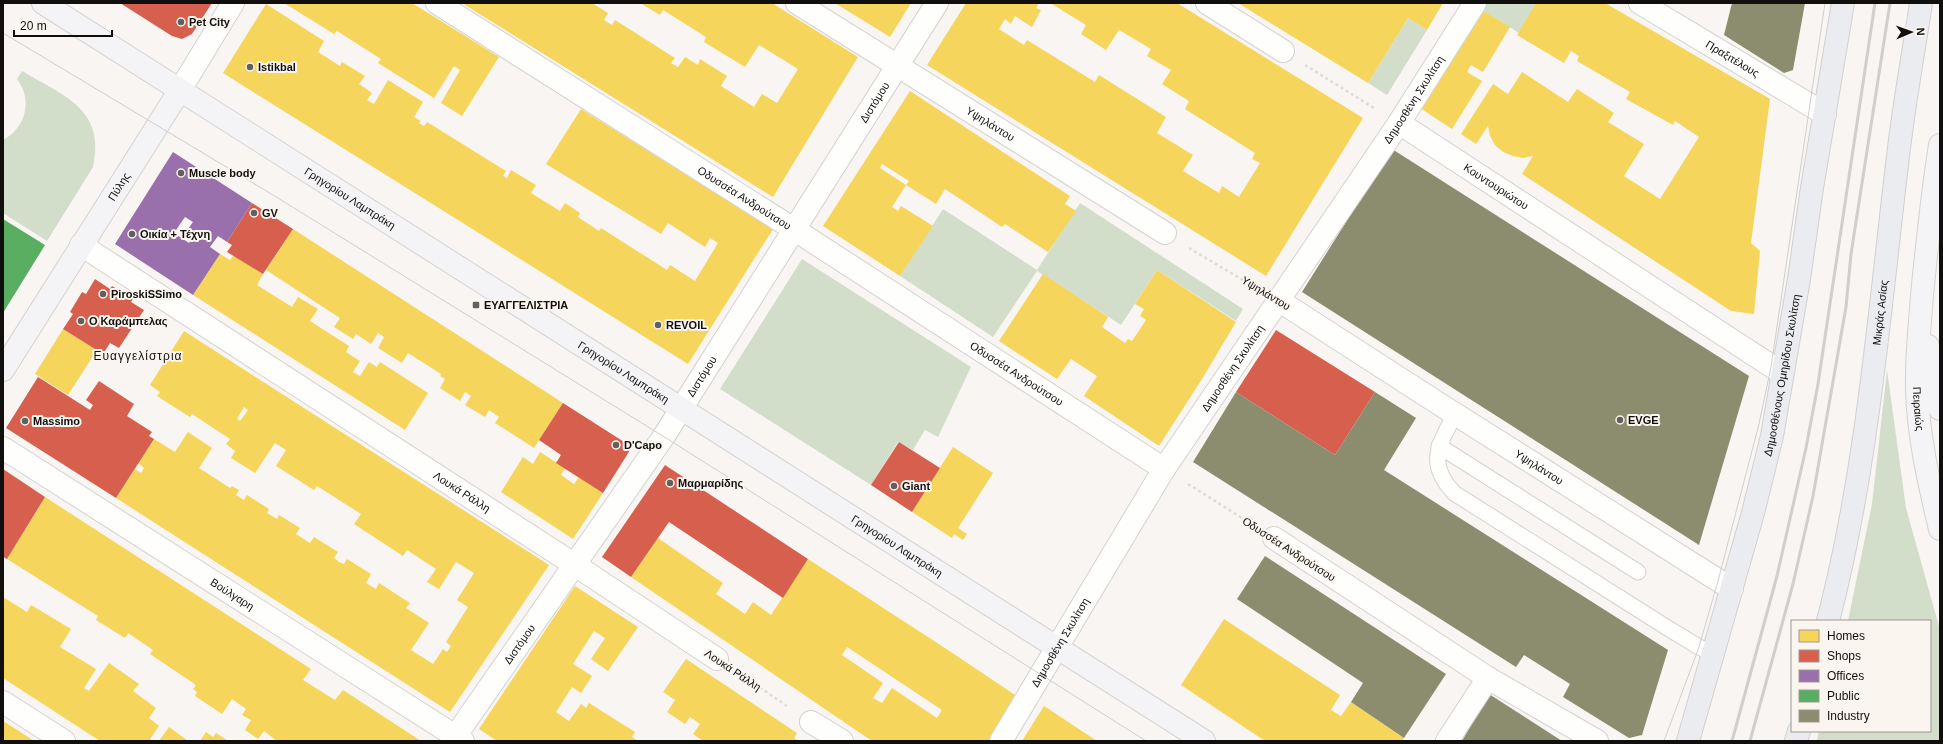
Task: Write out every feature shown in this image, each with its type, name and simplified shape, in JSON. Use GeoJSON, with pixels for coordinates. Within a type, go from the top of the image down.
{"type":"FeatureCollection","features":[{"type":"Feature","properties":{"kind":"main road","name":"Γρηγορίου Λαμπράκη"},"geometry":{"type":"LineString","coordinates":[[42,3],[1204,741]]}},
{"type":"Feature","properties":{"kind":"main road","name":"Δημοσθένους Ομηρίδου Σκυλίτση"},"geometry":{"type":"LineString","coordinates":[[1688,741],[1753,514],[1770,444],[1843,3]]}},
{"type":"Feature","properties":{"kind":"main road","name":"Μικράς Ασίας"},"geometry":{"type":"LineString","coordinates":[[1828,620],[1846,544],[1862,452],[1900,137],[1921,3]]}},
{"type":"Feature","properties":{"kind":"main road","name":"Πύλης"},"geometry":{"type":"LineString","coordinates":[[3,370],[180,90]]}},
{"type":"Feature","properties":{"kind":"main road","name":"Πειραιώς"},"geometry":{"type":"LineString","coordinates":[[1940,145],[1933,188],[1923,287],[1917,389],[1925,461],[1940,529]]}},
{"type":"Feature","properties":{"kind":"main road","name":"Πειραιώς"},"geometry":{"type":"LineString","coordinates":[[1923,287],[1928,345],[1940,409]]}},
{"type":"Feature","properties":{"kind":"street","name":"Πύλης"},"geometry":{"type":"LineString","coordinates":[[180,90],[233,3]]}},
{"type":"Feature","properties":{"kind":"street","name":"Οδυσσέα Ανδρούτσου"},"geometry":{"type":"LineString","coordinates":[[438,3],[794,230],[1164,469]]}},
{"type":"Feature","properties":{"kind":"street","name":"Υψηλάντου"},"geometry":{"type":"LineString","coordinates":[[797,3],[1165,234]]}},
{"type":"Feature","properties":{"kind":"street","name":"Διστόμου"},"geometry":{"type":"LineString","coordinates":[[457,739],[681,409],[937,3]]}},
{"type":"Feature","properties":{"kind":"street"},"geometry":{"type":"LineString","coordinates":[[1207,3],[1283,51]]}},
{"type":"Feature","properties":{"kind":"street","name":"Δημοσθένη Σκυλίτση"},"geometry":{"type":"LineString","coordinates":[[1001,741],[1164,469],[1398,123],[1474,3]]}},
{"type":"Feature","properties":{"kind":"street","name":"Πραξιτέλους"},"geometry":{"type":"LineString","coordinates":[[1640,3],[1825,114]]}},
{"type":"Feature","properties":{"kind":"street","name":"Κουντουριώτου"},"geometry":{"type":"LineString","coordinates":[[1398,123],[1782,373]]}},
{"type":"Feature","properties":{"kind":"street","name":"Λουκά Ράλλη"},"geometry":{"type":"LineString","coordinates":[[81,245],[575,565],[717,659]]}},
{"type":"Feature","properties":{"kind":"street","name":"Υψηλάντου"},"geometry":{"type":"LineString","coordinates":[[1278,300],[1732,589]]}},
{"type":"Feature","properties":{"kind":"street","name":"Βούλγαρη"},"geometry":{"type":"LineString","coordinates":[[3,448],[457,739]]}},
{"type":"Feature","properties":{"kind":"street","name":"Οδυσσέα Ανδρούτσου"},"geometry":{"type":"LineString","coordinates":[[1274,538],[1488,678],[1597,741]]}},
{"type":"Feature","properties":{"kind":"street"},"geometry":{"type":"LineString","coordinates":[[1447,741],[1488,678]]}},
{"type":"Feature","properties":{"kind":"street"},"geometry":{"type":"LineString","coordinates":[[3,702],[64,741]]}},
{"type":"Feature","properties":{"kind":"street"},"geometry":{"type":"LineString","coordinates":[[811,722],[842,741]]}},
{"type":"Feature","properties":{"kind":"lane"},"geometry":{"type":"LineString","coordinates":[[1455,414],[1439,446],[1438,457],[1438,470],[1443,482],[1454,493],[1666,627],[1714,654]]}},
{"type":"Feature","properties":{"kind":"lane"},"geometry":{"type":"LineString","coordinates":[[1439,446],[1638,572]]}},
{"type":"Feature","properties":{"kind":"path"},"geometry":{"type":"LineString","coordinates":[[1283,51],[1398,123]]}},
{"type":"Feature","properties":{"kind":"path","name":"Υψηλάντου"},"geometry":{"type":"LineString","coordinates":[[1165,234],[1278,300]]}},
{"type":"Feature","properties":{"kind":"path","name":"Οδυσσέα Ανδρούτσου"},"geometry":{"type":"LineString","coordinates":[[1164,469],[1274,538]]}},
{"type":"Feature","properties":{"kind":"path","name":"Λουκά Ράλλη"},"geometry":{"type":"LineString","coordinates":[[717,659],[811,722]]}},
{"type":"Feature","properties":{"kind":"green space"},"geometry":{"type":"Polygon","coordinates":[[[1479,3],[1536,3],[1519,33],[1477,7],[1479,3]]]}},
{"type":"Feature","properties":{"kind":"green space"},"geometry":{"type":"Polygon","coordinates":[[[1408,18],[1427,30],[1387,95],[1368,83],[1408,18]]]}},
{"type":"Feature","properties":{"kind":"green space"},"geometry":{"type":"Polygon","coordinates":[[[22,71],[53,88],[78,107],[87,118],[93,131],[95,147],[93,167],[47,241],[3,213],[3,140],[11,135],[17,128],[25,113],[25,96],[17,79],[22,71]]]}},
{"type":"Feature","properties":{"kind":"green space"},"geometry":{"type":"Polygon","coordinates":[[[1080,203],[1243,309],[1236,321],[1157,270],[1121,325],[1037,271],[993,337],[900,276],[943,209],[1037,270],[1080,203]]]}},
{"type":"Feature","properties":{"kind":"green space"},"geometry":{"type":"Polygon","coordinates":[[[802,259],[971,367],[938,437],[925,430],[913,450],[898,442],[871,485],[720,389],[802,259]]]}},
{"type":"Feature","properties":{"kind":"green space"},"geometry":{"type":"Polygon","coordinates":[[[1887,370],[1906,508],[1940,630],[1940,741],[1817,741],[1819,732],[1931,732],[1931,620],[1848,620],[1872,504],[1887,370]]]}},
{"type":"Feature","properties":{"kind":"building: Homes"},"geometry":{"type":"Polygon","coordinates":[[[284,3],[412,3],[499,57],[462,116],[441,103],[460,70],[454,66],[434,98],[378,63],[381,59],[337,31],[334,34],[284,3]]]}},
{"type":"Feature","properties":{"kind":"building: Homes"},"geometry":{"type":"Polygon","coordinates":[[[462,3],[592,3],[608,13],[604,20],[612,25],[615,20],[675,58],[671,63],[678,67],[685,57],[698,65],[700,59],[727,76],[721,86],[754,107],[762,94],[777,103],[798,69],[759,45],[745,67],[704,42],[706,37],[663,10],[660,15],[640,3],[772,3],[858,57],[773,197],[462,3]]]}},
{"type":"Feature","properties":{"kind":"building: Homes"},"geometry":{"type":"Polygon","coordinates":[[[835,3],[911,3],[890,37],[835,3]]]}},
{"type":"Feature","properties":{"kind":"building: Homes"},"geometry":{"type":"Polygon","coordinates":[[[966,3],[1039,3],[1036,8],[1041,10],[1032,27],[1015,16],[1011,24],[1005,19],[999,29],[1024,45],[1027,40],[1095,82],[1099,75],[1166,117],[1157,133],[1193,155],[1183,171],[1219,193],[1222,186],[1239,197],[1260,163],[1252,159],[1255,153],[1185,109],[1189,101],[1162,84],[1171,70],[1147,56],[1151,49],[1119,30],[1106,50],[1081,34],[1086,25],[1050,3],[1177,3],[1363,118],[1266,276],[927,65],[966,3]]]}},
{"type":"Feature","properties":{"kind":"building: Homes"},"geometry":{"type":"Polygon","coordinates":[[[1238,3],[1443,3],[1427,30],[1408,18],[1368,83],[1238,3]]]}},
{"type":"Feature","properties":{"kind":"building: Homes"},"geometry":{"type":"Polygon","coordinates":[[[1536,3],[1605,3],[1770,99],[1751,243],[1760,251],[1754,314],[1731,311],[1522,174],[1533,156],[1523,158],[1503,152],[1495,145],[1490,136],[1488,126],[1476,144],[1461,134],[1493,84],[1508,94],[1522,72],[1568,102],[1577,89],[1614,113],[1608,122],[1644,144],[1624,176],[1660,199],[1699,137],[1675,121],[1673,125],[1626,99],[1630,92],[1577,61],[1579,56],[1571,51],[1564,63],[1517,35],[1536,3]]]}},
{"type":"Feature","properties":{"kind":"building: Homes"},"geometry":{"type":"Polygon","coordinates":[[[266,4],[324,41],[318,52],[340,66],[342,62],[365,76],[359,84],[372,93],[367,100],[374,104],[388,80],[423,102],[414,117],[421,121],[419,123],[424,126],[427,122],[506,171],[503,176],[507,178],[511,170],[536,185],[531,193],[560,211],[565,203],[580,213],[578,217],[599,231],[601,228],[667,270],[670,265],[695,281],[718,243],[710,238],[705,247],[668,223],[661,234],[546,164],[581,109],[773,229],[688,364],[223,73],[266,4]]]}},
{"type":"Feature","properties":{"kind":"building: Homes"},"geometry":{"type":"Polygon","coordinates":[[[1477,7],[1510,27],[1483,72],[1471,65],[1467,72],[1482,81],[1452,129],[1417,106],[1477,7]]]}},
{"type":"Feature","properties":{"kind":"building: Homes"},"geometry":{"type":"Polygon","coordinates":[[[910,91],[1070,196],[1065,204],[1076,211],[1048,252],[1005,224],[1002,227],[945,189],[936,204],[906,185],[892,207],[898,211],[901,206],[933,226],[900,276],[823,226],[910,91]],[[882,164],[880,168],[906,185],[909,181],[882,164]]]}},
{"type":"Feature","properties":{"kind":"building: Homes"},"geometry":{"type":"Polygon","coordinates":[[[293,229],[563,403],[534,448],[495,423],[499,417],[489,410],[485,417],[465,405],[471,396],[465,392],[460,401],[440,388],[445,379],[440,376],[441,374],[408,353],[402,363],[378,348],[384,337],[378,333],[371,344],[356,334],[353,339],[334,327],[340,318],[266,270],[293,229]]]}},
{"type":"Feature","properties":{"kind":"building: Homes"},"geometry":{"type":"Polygon","coordinates":[[[220,254],[230,260],[234,255],[263,274],[257,285],[292,307],[298,297],[318,309],[310,321],[349,346],[346,352],[360,361],[353,372],[360,376],[369,362],[377,367],[380,362],[428,393],[405,430],[193,295],[220,254]]]}},
{"type":"Feature","properties":{"kind":"building: Homes"},"geometry":{"type":"Polygon","coordinates":[[[1157,270],[1236,322],[1159,446],[1084,396],[1097,376],[1071,359],[1057,379],[999,341],[1043,274],[1108,317],[1102,327],[1125,343],[1128,339],[1132,341],[1146,320],[1140,316],[1144,309],[1135,304],[1157,270]]]}},
{"type":"Feature","properties":{"kind":"building: Homes"},"geometry":{"type":"Polygon","coordinates":[[[63,329],[97,350],[68,395],[35,374],[63,329]]]}},
{"type":"Feature","properties":{"kind":"building: Homes"},"geometry":{"type":"Polygon","coordinates":[[[184,331],[549,565],[450,712],[116,498],[135,469],[141,473],[144,468],[138,463],[154,439],[175,452],[188,432],[212,448],[199,468],[230,488],[232,486],[239,490],[236,495],[244,500],[247,495],[269,509],[267,513],[277,519],[279,515],[300,528],[296,534],[310,543],[314,537],[338,552],[334,558],[339,562],[344,564],[347,559],[371,574],[366,583],[376,589],[379,583],[410,603],[406,608],[429,623],[411,650],[433,664],[443,649],[447,652],[451,646],[446,642],[468,607],[457,600],[474,573],[456,562],[439,589],[427,582],[436,569],[407,550],[403,556],[354,524],[361,514],[317,486],[314,490],[276,466],[286,450],[275,443],[255,473],[231,458],[235,451],[226,444],[230,439],[192,414],[190,417],[157,396],[160,392],[150,385],[184,331]],[[244,407],[237,419],[240,421],[248,410],[244,407]]]}},
{"type":"Feature","properties":{"kind":"building: Homes"},"geometry":{"type":"Polygon","coordinates":[[[953,447],[993,473],[958,528],[967,534],[963,540],[954,534],[952,538],[912,512],[953,447]]]}},
{"type":"Feature","properties":{"kind":"building: Homes"},"geometry":{"type":"Polygon","coordinates":[[[540,452],[565,468],[561,475],[574,484],[579,477],[603,493],[573,539],[501,492],[523,457],[533,464],[540,452]]]}},
{"type":"Feature","properties":{"kind":"building: Homes"},"geometry":{"type":"Polygon","coordinates":[[[45,497],[311,669],[303,680],[335,700],[343,690],[421,741],[277,741],[264,731],[258,739],[245,730],[251,720],[242,715],[246,709],[232,699],[222,714],[195,696],[197,692],[193,689],[196,685],[150,654],[153,650],[128,633],[125,638],[96,620],[98,616],[7,559],[45,497]]]}},
{"type":"Feature","properties":{"kind":"building: Homes"},"geometry":{"type":"Polygon","coordinates":[[[658,538],[723,583],[716,594],[745,614],[753,602],[771,615],[808,559],[1021,699],[992,741],[872,741],[631,577],[658,538]],[[847,647],[842,655],[883,683],[873,698],[882,703],[892,688],[937,718],[942,710],[847,647]]]}},
{"type":"Feature","properties":{"kind":"building: Homes"},"geometry":{"type":"Polygon","coordinates":[[[575,586],[638,627],[608,671],[591,659],[605,638],[594,631],[573,664],[592,676],[581,693],[572,687],[556,712],[569,721],[581,704],[586,708],[589,703],[635,732],[632,737],[638,741],[497,741],[479,729],[575,586]]]}},
{"type":"Feature","properties":{"kind":"building: Homes"},"geometry":{"type":"Polygon","coordinates":[[[3,597],[27,612],[31,605],[71,629],[60,647],[96,669],[84,688],[89,691],[109,663],[139,684],[133,691],[156,708],[149,718],[159,726],[150,739],[153,741],[100,741],[3,678],[3,597]]]}},
{"type":"Feature","properties":{"kind":"building: Homes"},"geometry":{"type":"Polygon","coordinates":[[[1224,619],[1340,695],[1331,710],[1341,716],[1351,702],[1404,738],[1402,741],[1265,741],[1181,685],[1224,619]]]}},
{"type":"Feature","properties":{"kind":"building: Homes"},"geometry":{"type":"Polygon","coordinates":[[[686,659],[797,733],[794,738],[799,741],[703,741],[693,734],[700,724],[690,717],[685,724],[667,712],[675,700],[663,692],[686,659]]]}},
{"type":"Feature","properties":{"kind":"building: Homes"},"geometry":{"type":"Polygon","coordinates":[[[1044,706],[1097,741],[1022,741],[1044,706]]]}},
{"type":"Feature","properties":{"kind":"building: Homes"},"geometry":{"type":"Polygon","coordinates":[[[3,721],[19,731],[34,741],[3,741],[3,721]]]}},
{"type":"Feature","properties":{"kind":"building: Homes"},"geometry":{"type":"Polygon","coordinates":[[[169,727],[188,741],[159,741],[169,727]]]}},
{"type":"Feature","properties":{"kind":"building: Homes"},"geometry":{"type":"Polygon","coordinates":[[[206,732],[213,737],[216,733],[228,741],[200,741],[206,732]]]}},
{"type":"Feature","properties":{"kind":"building: Shops"},"geometry":{"type":"Polygon","coordinates":[[[120,3],[212,3],[192,34],[182,39],[172,36],[120,3]]]}},
{"type":"Feature","properties":{"kind":"building: Shops"},"geometry":{"type":"Polygon","coordinates":[[[252,203],[293,229],[263,274],[227,252],[232,245],[227,242],[252,203]]]}},
{"type":"Feature","properties":{"kind":"building: Shops"},"geometry":{"type":"Polygon","coordinates":[[[95,279],[110,289],[112,286],[133,299],[131,302],[144,310],[119,348],[110,343],[103,354],[63,329],[73,314],[70,312],[82,292],[86,294],[95,279]]]}},
{"type":"Feature","properties":{"kind":"building: Shops"},"geometry":{"type":"Polygon","coordinates":[[[1276,330],[1375,392],[1335,455],[1236,392],[1276,330]]]}},
{"type":"Feature","properties":{"kind":"building: Shops"},"geometry":{"type":"Polygon","coordinates":[[[38,377],[90,410],[93,405],[86,400],[99,381],[134,404],[127,416],[152,432],[149,436],[154,439],[116,498],[6,428],[38,377]]]}},
{"type":"Feature","properties":{"kind":"building: Shops"},"geometry":{"type":"Polygon","coordinates":[[[563,403],[632,447],[603,493],[556,463],[561,455],[539,440],[563,403]]]}},
{"type":"Feature","properties":{"kind":"building: Shops"},"geometry":{"type":"Polygon","coordinates":[[[899,442],[940,468],[912,512],[871,485],[899,442]]]}},
{"type":"Feature","properties":{"kind":"building: Shops"},"geometry":{"type":"Polygon","coordinates":[[[665,465],[808,559],[783,598],[669,522],[631,577],[602,557],[665,465]]]}},
{"type":"Feature","properties":{"kind":"building: Shops"},"geometry":{"type":"Polygon","coordinates":[[[3,469],[45,497],[7,559],[3,557],[3,469]]]}},
{"type":"Feature","properties":{"kind":"building: Offices"},"geometry":{"type":"Polygon","coordinates":[[[173,152],[252,203],[227,242],[218,236],[210,247],[220,254],[193,295],[115,244],[173,152]],[[185,217],[174,233],[189,243],[193,237],[186,232],[193,222],[185,217]]]}},
{"type":"Feature","properties":{"kind":"building: Public"},"geometry":{"type":"Polygon","coordinates":[[[3,219],[45,245],[3,313],[3,219]]]}},
{"type":"Feature","properties":{"kind":"building: Industry"},"geometry":{"type":"Polygon","coordinates":[[[1732,3],[1805,3],[1793,70],[1784,73],[1724,35],[1732,3]]]}},
{"type":"Feature","properties":{"kind":"building: Industry","name":"EVGE"},"geometry":{"type":"Polygon","coordinates":[[[1392,149],[1749,376],[1699,545],[1302,292],[1392,149]]]}},
{"type":"Feature","properties":{"kind":"building: Industry"},"geometry":{"type":"Polygon","coordinates":[[[1236,392],[1335,455],[1375,392],[1416,418],[1384,470],[1668,650],[1642,735],[1629,738],[1563,697],[1570,684],[1524,655],[1516,667],[1193,462],[1236,392]]]}},
{"type":"Feature","properties":{"kind":"building: Industry"},"geometry":{"type":"Polygon","coordinates":[[[1265,556],[1446,674],[1404,738],[1351,702],[1363,683],[1237,599],[1265,556]]]}},
{"type":"Feature","properties":{"kind":"building: Industry"},"geometry":{"type":"Polygon","coordinates":[[[1489,694],[1562,741],[1462,741],[1489,694]]]}},
{"type":"Feature","properties":{"kind":"tram line"},"geometry":{"type":"LineString","coordinates":[[1664,741],[1699,647],[1759,424],[1771,367],[1825,3]]}},
{"type":"Feature","properties":{"kind":"tram line"},"geometry":{"type":"LineString","coordinates":[[3,33],[273,195],[666,438],[1146,741]]}},
{"type":"Feature","properties":{"kind":"railway"},"geometry":{"type":"LineString","coordinates":[[1732,741],[1777,576],[1806,448],[1818,384],[1875,3]]}},
{"type":"Feature","properties":{"kind":"railway"},"geometry":{"type":"LineString","coordinates":[[1750,741],[1793,584],[1813,496],[1846,307],[1851,254],[1890,3]]}},
{"type":"Feature","properties":{"kind":"place","name":"Pet City"},"geometry":{"type":"Point","coordinates":[181,22]}},
{"type":"Feature","properties":{"kind":"place","name":"Istikbal"},"geometry":{"type":"Point","coordinates":[250,67]}},
{"type":"Feature","properties":{"kind":"place","name":"Muscle body"},"geometry":{"type":"Point","coordinates":[181,173]}},
{"type":"Feature","properties":{"kind":"place","name":"GV"},"geometry":{"type":"Point","coordinates":[254,213]}},
{"type":"Feature","properties":{"kind":"place","name":"Οικία + Τέχνη"},"geometry":{"type":"Point","coordinates":[132,234]}},
{"type":"Feature","properties":{"kind":"place","name":"PiroskiSSimo"},"geometry":{"type":"Point","coordinates":[103,294]}},
{"type":"Feature","properties":{"kind":"place","name":"ΕΥΑΓΓΕΛΙΣΤΡΙΑ"},"geometry":{"type":"Point","coordinates":[476,305]}},
{"type":"Feature","properties":{"kind":"place","name":"Ο Καράμπελας"},"geometry":{"type":"Point","coordinates":[81,321]}},
{"type":"Feature","properties":{"kind":"place","name":"REVOIL"},"geometry":{"type":"Point","coordinates":[658,325]}},
{"type":"Feature","properties":{"kind":"place","name":"EVGE"},"geometry":{"type":"Point","coordinates":[1620,420]}},
{"type":"Feature","properties":{"kind":"place","name":"Massimo"},"geometry":{"type":"Point","coordinates":[25,421]}},
{"type":"Feature","properties":{"kind":"place","name":"D'Capo"},"geometry":{"type":"Point","coordinates":[616,445]}},
{"type":"Feature","properties":{"kind":"place","name":"Μαρμαρίδης"},"geometry":{"type":"Point","coordinates":[670,483]}},
{"type":"Feature","properties":{"kind":"place","name":"Giant"},"geometry":{"type":"Point","coordinates":[894,486]}},
{"type":"Feature","properties":{"kind":"district","name":"Ευαγγελίστρια"},"geometry":{"type":"Point","coordinates":[138,356]}}]}
